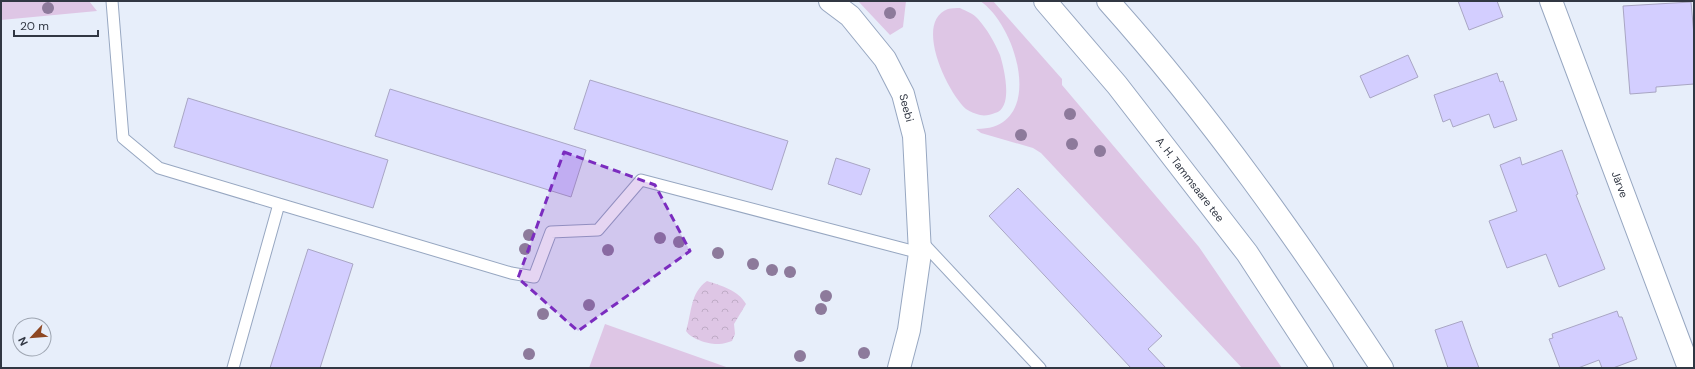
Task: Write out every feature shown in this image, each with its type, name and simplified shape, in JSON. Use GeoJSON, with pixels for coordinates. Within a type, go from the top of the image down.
{"type":"FeatureCollection","features":[{"type":"Feature","properties":{"kind":"main road","name":"Seebi"},"geometry":{"type":"LineString","coordinates":[[830,1],[850,16],[886,59],[903,94],[914,136],[920,247],[909,330],[899,368]]}},
{"type":"Feature","properties":{"kind":"main road"},"geometry":{"type":"LineString","coordinates":[[1032,1],[1117,85]]}},
{"type":"Feature","properties":{"kind":"main road","name":"A. H. Tammsaare tee"},"geometry":{"type":"LineString","coordinates":[[1045,1],[1117,85],[1247,254],[1322,368]]}},
{"type":"Feature","properties":{"kind":"main road"},"geometry":{"type":"LineString","coordinates":[[1108,1],[1157,56],[1253,180],[1335,297],[1382,368]]}},
{"type":"Feature","properties":{"kind":"main road"},"geometry":{"type":"LineString","coordinates":[[1121,1],[1157,56]]}},
{"type":"Feature","properties":{"kind":"main road","name":"Järve"},"geometry":{"type":"LineString","coordinates":[[1551,1],[1648,255],[1689,368]]}},
{"type":"Feature","properties":{"kind":"lane"},"geometry":{"type":"LineString","coordinates":[[112,1],[123,138],[159,168],[511,273],[534,278],[551,232],[598,230],[641,180],[920,247],[1040,368]]}},
{"type":"Feature","properties":{"kind":"lane"},"geometry":{"type":"LineString","coordinates":[[233,368],[279,204]]}},
{"type":"Feature","properties":{"kind":"highlighted area"},"geometry":{"type":"Polygon","coordinates":[[[564,152],[655,185],[690,251],[578,331],[518,278],[564,152]]]}},
{"type":"Feature","properties":{"kind":"green space"},"geometry":{"type":"Polygon","coordinates":[[[1,1],[89,1],[97,11],[1,20],[1,1]]]}},
{"type":"Feature","properties":{"kind":"green space"},"geometry":{"type":"Polygon","coordinates":[[[858,1],[906,1],[903,27],[890,35],[858,1]]]}},
{"type":"Feature","properties":{"kind":"green space"},"geometry":{"type":"Polygon","coordinates":[[[980,1],[993,1],[1062,79],[1062,85],[1199,247],[1282,368],[1242,368],[1041,153],[1033,148],[981,133],[976,129],[998,125],[1012,113],[1018,96],[1019,75],[1014,53],[1005,32],[994,14],[980,1]]]}},
{"type":"Feature","properties":{"kind":"green space"},"geometry":{"type":"Polygon","coordinates":[[[960,8],[976,17],[985,27],[1000,55],[1004,69],[1006,96],[1001,110],[995,113],[980,115],[966,109],[959,101],[943,74],[937,58],[934,42],[934,28],[938,16],[948,9],[960,8]]]}},
{"type":"Feature","properties":{"kind":"green space"},"geometry":{"type":"Polygon","coordinates":[[[707,281],[734,292],[743,299],[746,304],[734,324],[735,334],[732,341],[721,344],[711,344],[692,337],[686,331],[694,297],[701,286],[707,281]]]}},
{"type":"Feature","properties":{"kind":"green space"},"geometry":{"type":"Polygon","coordinates":[[[605,324],[729,368],[589,368],[605,324]]]}},
{"type":"Feature","properties":{"kind":"building"},"geometry":{"type":"Polygon","coordinates":[[[1458,1],[1497,1],[1503,17],[1469,30],[1458,1]]]}},
{"type":"Feature","properties":{"kind":"building"},"geometry":{"type":"Polygon","coordinates":[[[1691,2],[1694,35],[1694,84],[1656,87],[1656,92],[1630,94],[1623,6],[1691,2]]]}},
{"type":"Feature","properties":{"kind":"building"},"geometry":{"type":"Polygon","coordinates":[[[1408,55],[1418,77],[1370,98],[1360,76],[1408,55]]]}},
{"type":"Feature","properties":{"kind":"building"},"geometry":{"type":"Polygon","coordinates":[[[1497,73],[1500,82],[1503,81],[1517,120],[1494,128],[1489,114],[1453,127],[1450,119],[1443,122],[1434,95],[1497,73]]]}},
{"type":"Feature","properties":{"kind":"building"},"geometry":{"type":"Polygon","coordinates":[[[590,80],[788,141],[772,190],[574,129],[590,80]]]}},
{"type":"Feature","properties":{"kind":"building"},"geometry":{"type":"Polygon","coordinates":[[[390,89],[586,150],[571,197],[375,136],[390,89]]]}},
{"type":"Feature","properties":{"kind":"building"},"geometry":{"type":"Polygon","coordinates":[[[188,98],[388,160],[373,208],[174,147],[188,98]]]}},
{"type":"Feature","properties":{"kind":"building"},"geometry":{"type":"Polygon","coordinates":[[[1562,150],[1578,194],[1576,195],[1605,269],[1559,287],[1546,254],[1507,268],[1489,221],[1517,211],[1500,165],[1520,157],[1522,165],[1562,150]]]}},
{"type":"Feature","properties":{"kind":"building"},"geometry":{"type":"Polygon","coordinates":[[[836,158],[870,169],[861,195],[828,184],[836,158]]]}},
{"type":"Feature","properties":{"kind":"building"},"geometry":{"type":"Polygon","coordinates":[[[1018,188],[1162,336],[1148,349],[1166,368],[1131,368],[989,216],[1018,188]]]}},
{"type":"Feature","properties":{"kind":"building"},"geometry":{"type":"Polygon","coordinates":[[[308,249],[353,264],[320,368],[270,368],[308,249]]]}},
{"type":"Feature","properties":{"kind":"building"},"geometry":{"type":"Polygon","coordinates":[[[1617,311],[1619,317],[1622,317],[1637,359],[1613,368],[1602,368],[1599,360],[1578,368],[1560,368],[1549,339],[1553,338],[1552,334],[1617,311]]]}},
{"type":"Feature","properties":{"kind":"building"},"geometry":{"type":"Polygon","coordinates":[[[1462,321],[1479,368],[1448,368],[1435,330],[1462,321]]]}}]}
